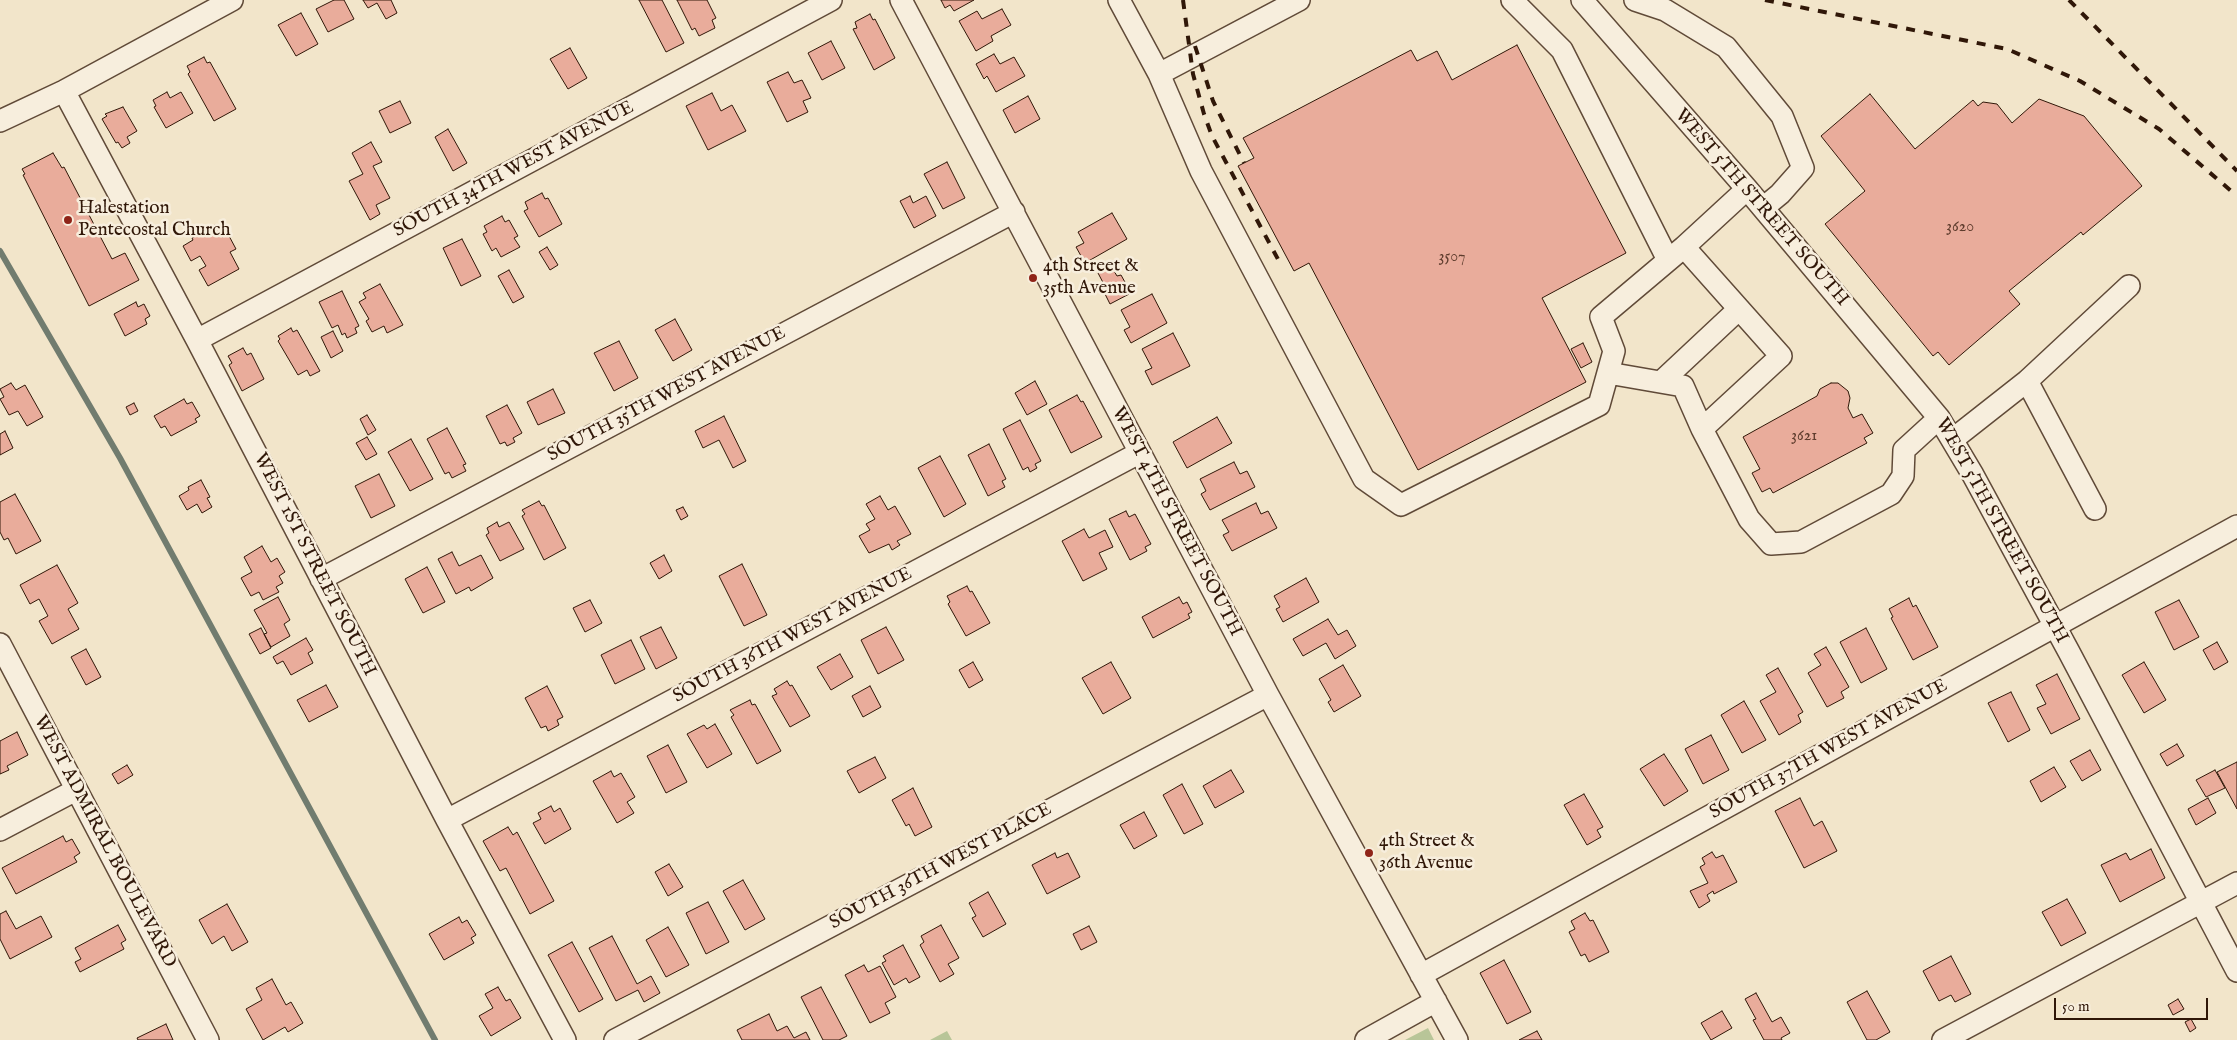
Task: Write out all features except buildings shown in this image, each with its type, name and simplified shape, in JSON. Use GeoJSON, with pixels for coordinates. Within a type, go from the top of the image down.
{"type":"FeatureCollection","features":[{"type":"Feature","properties":{"kind":"street"},"geometry":{"type":"LineString","coordinates":[[0,122],[64,91],[232,0]]}},
{"type":"Feature","properties":{"kind":"street","name":"SOUTH 34TH WEST AVENUE"},"geometry":{"type":"LineString","coordinates":[[197,340],[831,0]]}},
{"type":"Feature","properties":{"kind":"street","name":"WEST 4TH STREET SOUTH"},"geometry":{"type":"LineString","coordinates":[[901,0],[1268,695],[1457,1040]]}},
{"type":"Feature","properties":{"kind":"street"},"geometry":{"type":"LineString","coordinates":[[1119,0],[1159,74],[1201,171],[1364,479],[1401,505],[1599,405],[1614,350],[1601,317],[1676,254],[1747,189]]}},
{"type":"Feature","properties":{"kind":"street"},"geometry":{"type":"LineString","coordinates":[[1159,74],[1299,0]]}},
{"type":"Feature","properties":{"kind":"street"},"geometry":{"type":"LineString","coordinates":[[1512,0],[1562,50],[1676,254],[1739,309],[1781,356],[1702,429]]}},
{"type":"Feature","properties":{"kind":"street","name":"WEST 5TH STREET SOUTH"},"geometry":{"type":"LineString","coordinates":[[1585,0],[1613,38],[1747,189],[1939,418],[2055,626],[2237,971]]}},
{"type":"Feature","properties":{"kind":"street"},"geometry":{"type":"LineString","coordinates":[[1634,0],[1665,10],[1726,47],[1782,116],[1803,168],[1780,194],[1763,208]]}},
{"type":"Feature","properties":{"kind":"street","name":"WEST 1ST STREET SOUTH"},"geometry":{"type":"LineString","coordinates":[[64,91],[197,340],[447,820],[565,1040]]}},
{"type":"Feature","properties":{"kind":"street","name":"SOUTH 35TH WEST AVENUE"},"geometry":{"type":"LineString","coordinates":[[321,579],[1014,212]]}},
{"type":"Feature","properties":{"kind":"street"},"geometry":{"type":"LineString","coordinates":[[1952,440],[2027,380],[2129,286]]}},
{"type":"Feature","properties":{"kind":"street"},"geometry":{"type":"LineString","coordinates":[[1660,382],[1739,309]]}},
{"type":"Feature","properties":{"kind":"street"},"geometry":{"type":"LineString","coordinates":[[1608,373],[1683,386],[1702,429],[1749,519],[1771,544],[1801,542],[1891,494],[1903,476],[1904,450],[1939,418]]}},
{"type":"Feature","properties":{"kind":"street"},"geometry":{"type":"LineString","coordinates":[[2027,380],[2095,509]]}},
{"type":"Feature","properties":{"kind":"street","name":"SOUTH 36TH WEST AVENUE"},"geometry":{"type":"LineString","coordinates":[[447,820],[1139,453]]}},
{"type":"Feature","properties":{"kind":"street","name":"SOUTH 37TH WEST AVENUE"},"geometry":{"type":"LineString","coordinates":[[1421,975],[2237,526]]}},
{"type":"Feature","properties":{"kind":"street","name":"WEST ADMIRAL BOULEVARD"},"geometry":{"type":"LineString","coordinates":[[0,644],[208,1040]]}},
{"type":"Feature","properties":{"kind":"street","name":"SOUTH 36TH WEST PLACE"},"geometry":{"type":"LineString","coordinates":[[615,1040],[1268,695]]}},
{"type":"Feature","properties":{"kind":"street"},"geometry":{"type":"LineString","coordinates":[[0,830],[76,790]]}},
{"type":"Feature","properties":{"kind":"street"},"geometry":{"type":"LineString","coordinates":[[1943,1040],[2237,883]]}},
{"type":"Feature","properties":{"kind":"street"},"geometry":{"type":"LineString","coordinates":[[1366,1040],[1436,1001]]}},
{"type":"Feature","properties":{"kind":"green space"},"geometry":{"type":"Polygon","coordinates":[[[1428,1028],[1434,1040],[1405,1040],[1428,1028]]]}},
{"type":"Feature","properties":{"kind":"green space"},"geometry":{"type":"Polygon","coordinates":[[[947,1031],[952,1040],[930,1040],[947,1031]]]}},
{"type":"Feature","properties":{"kind":"waterway"},"geometry":{"type":"LineString","coordinates":[[0,251],[120,458],[435,1040]]}},
{"type":"Feature","properties":{"kind":"railway"},"geometry":{"type":"LineString","coordinates":[[1183,0],[1193,74],[1212,136],[1280,263]]}},
{"type":"Feature","properties":{"kind":"railway"},"geometry":{"type":"LineString","coordinates":[[1765,0],[2007,49],[2080,81],[2159,129],[2237,196]]}},
{"type":"Feature","properties":{"kind":"railway"},"geometry":{"type":"LineString","coordinates":[[2069,0],[2237,171]]}},
{"type":"Feature","properties":{"kind":"railway"},"geometry":{"type":"LineString","coordinates":[[1195,46],[1213,101],[1244,163]]}},
{"type":"Feature","properties":{"kind":"place","name":"Halestation Pentecostal Church"},"geometry":{"type":"Point","coordinates":[68,220]}},
{"type":"Feature","properties":{"kind":"place","name":"4th Street & 35th Avenue"},"geometry":{"type":"Point","coordinates":[1033,278]}},
{"type":"Feature","properties":{"kind":"place","name":"4th Street & 36th Avenue"},"geometry":{"type":"Point","coordinates":[1369,853]}}]}
